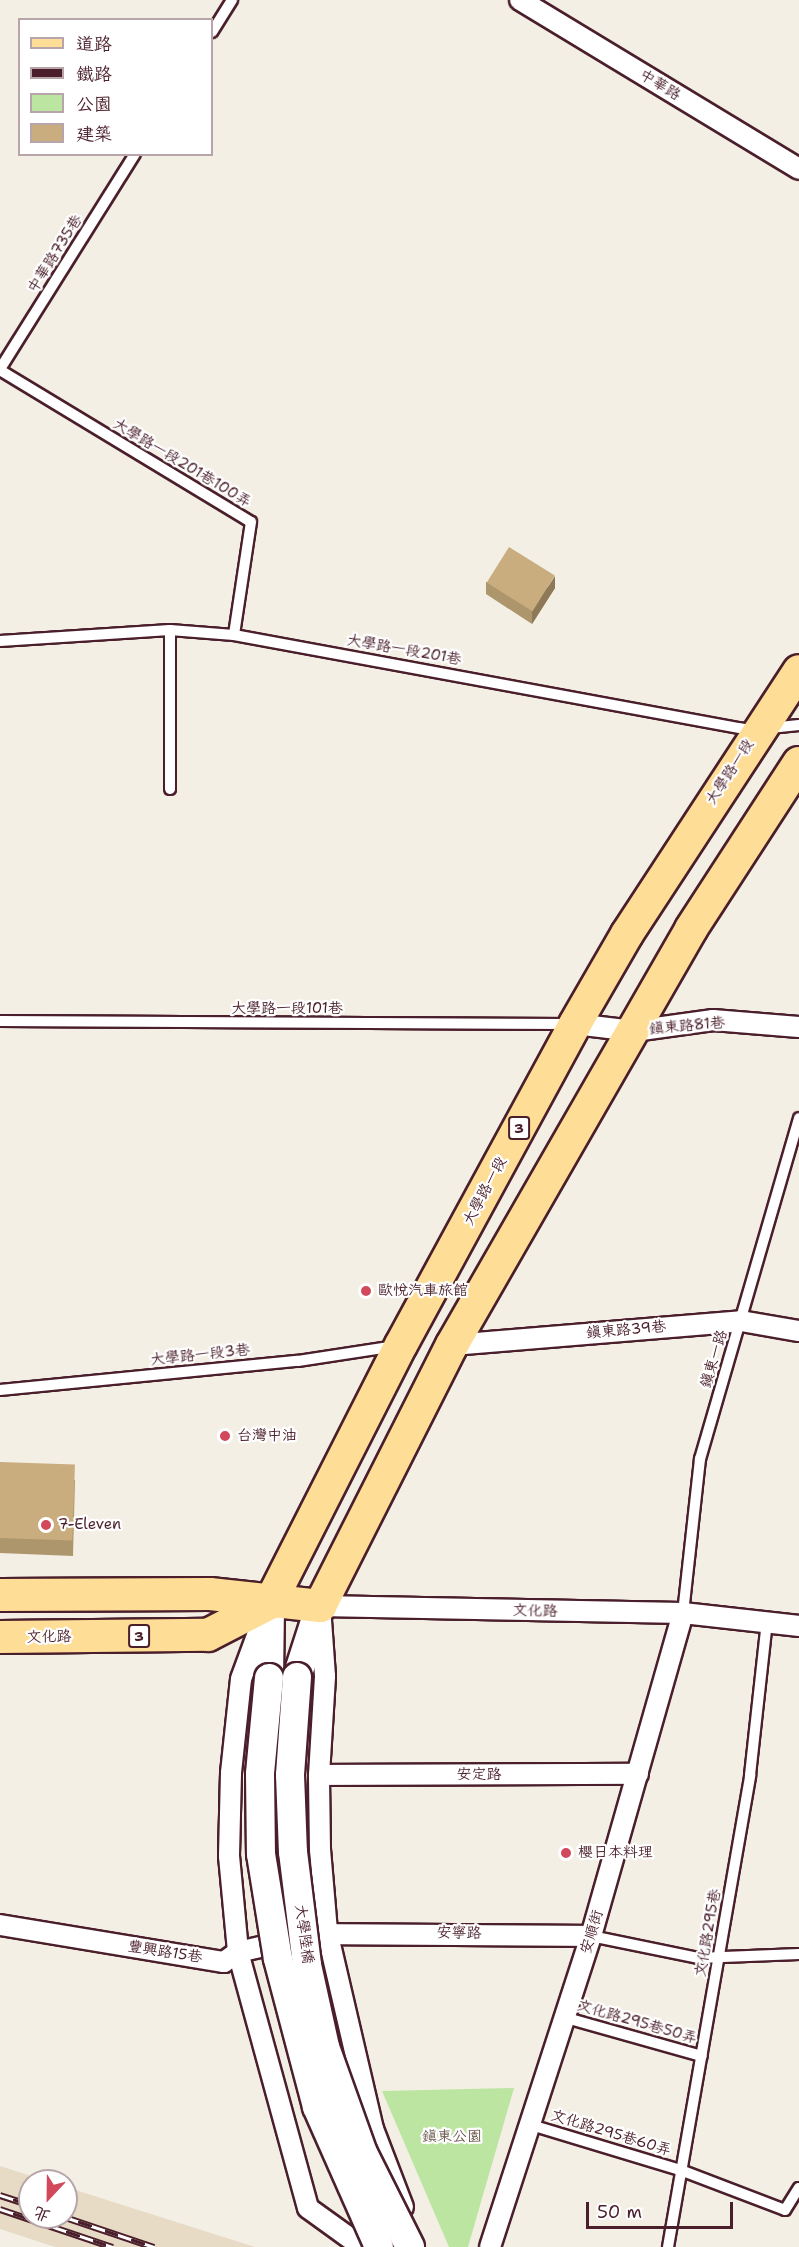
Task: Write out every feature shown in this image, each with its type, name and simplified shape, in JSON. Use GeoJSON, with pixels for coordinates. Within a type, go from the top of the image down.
{"type":"FeatureCollection","features":[{"type":"Feature","properties":{"kind":"main road","name":"大學路一段"},"geometry":{"type":"LineString","coordinates":[[270,1603],[401,1345],[575,1024],[627,934],[756,731],[799,671]]}},
{"type":"Feature","properties":{"kind":"main road"},"geometry":{"type":"LineString","coordinates":[[320,1606],[452,1345],[691,929],[799,763]]}},
{"type":"Feature","properties":{"kind":"main road","name":"文化路"},"geometry":{"type":"LineString","coordinates":[[0,1595],[210,1594],[270,1603],[320,1606]]}},
{"type":"Feature","properties":{"kind":"main road","name":"文化路"},"geometry":{"type":"LineString","coordinates":[[0,1637],[208,1635],[270,1603]]}},
{"type":"Feature","properties":{"kind":"street","name":"中華路"},"geometry":{"type":"LineString","coordinates":[[520,0],[799,170]]}},
{"type":"Feature","properties":{"kind":"street","name":"鎮東路81巷"},"geometry":{"type":"LineString","coordinates":[[575,1024],[634,1030],[713,1020],[799,1028]]}},
{"type":"Feature","properties":{"kind":"street","name":"鎮東路39巷"},"geometry":{"type":"LineString","coordinates":[[452,1345],[741,1321],[799,1331]]}},
{"type":"Feature","properties":{"kind":"street","name":"大學陸橋"},"geometry":{"type":"LineString","coordinates":[[270,1603],[269,1678],[260,1774],[261,1854],[278,1959],[317,2107],[379,2247]]}},
{"type":"Feature","properties":{"kind":"street"},"geometry":{"type":"LineString","coordinates":[[270,1603],[248,1654],[241,1679],[231,1773],[229,1856],[238,1952],[308,2208],[362,2247]]}},
{"type":"Feature","properties":{"kind":"street","name":"文化路"},"geometry":{"type":"LineString","coordinates":[[320,1606],[683,1613],[799,1626]]}},
{"type":"Feature","properties":{"kind":"street","name":"大學陸橋"},"geometry":{"type":"LineString","coordinates":[[320,1606],[297,1677],[290,1775],[293,1852],[307,1965],[325,2047],[363,2153],[410,2247]]}},
{"type":"Feature","properties":{"kind":"street"},"geometry":{"type":"LineString","coordinates":[[320,1606],[325,1676],[319,1776],[327,1931],[373,2129],[419,2247]]}},
{"type":"Feature","properties":{"kind":"street","name":"安順街"},"geometry":{"type":"LineString","coordinates":[[490,2247],[591,1936],[683,1613]]}},
{"type":"Feature","properties":{"kind":"street","name":"安定路"},"geometry":{"type":"LineString","coordinates":[[319,1776],[638,1774]]}},
{"type":"Feature","properties":{"kind":"street","name":"豐興路15巷"},"geometry":{"type":"LineString","coordinates":[[0,1925],[224,1962],[238,1952],[327,1931]]}},
{"type":"Feature","properties":{"kind":"street","name":"安寧路"},"geometry":{"type":"LineString","coordinates":[[327,1931],[591,1936]]}},
{"type":"Feature","properties":{"kind":"lane"},"geometry":{"type":"LineString","coordinates":[[213,30],[232,0]]}},
{"type":"Feature","properties":{"kind":"lane","name":"中華路735巷"},"geometry":{"type":"LineString","coordinates":[[0,370],[134,156]]}},
{"type":"Feature","properties":{"kind":"lane","name":"大學路一段201巷100弄"},"geometry":{"type":"LineString","coordinates":[[0,370],[251,522],[234,635]]}},
{"type":"Feature","properties":{"kind":"lane"},"geometry":{"type":"LineString","coordinates":[[170,630],[170,789]]}},
{"type":"Feature","properties":{"kind":"lane","name":"大學路一段201巷"},"geometry":{"type":"LineString","coordinates":[[0,641],[170,630],[234,635],[756,731],[799,725]]}},
{"type":"Feature","properties":{"kind":"lane","name":"大學路一段101巷"},"geometry":{"type":"LineString","coordinates":[[0,1021],[575,1024]]}},
{"type":"Feature","properties":{"kind":"lane","name":"鎮東一路"},"geometry":{"type":"LineString","coordinates":[[683,1613],[700,1459],[799,1118]]}},
{"type":"Feature","properties":{"kind":"lane","name":"大學路一段3巷"},"geometry":{"type":"LineString","coordinates":[[0,1390],[298,1361],[401,1345]]}},
{"type":"Feature","properties":{"kind":"lane","name":"文化路295巷"},"geometry":{"type":"LineString","coordinates":[[668,2247],[750,1775],[767,1622]]}},
{"type":"Feature","properties":{"kind":"lane"},"geometry":{"type":"LineString","coordinates":[[591,1936],[698,1958],[799,1954]]}},
{"type":"Feature","properties":{"kind":"lane","name":"文化路295巷50弄"},"geometry":{"type":"LineString","coordinates":[[563,2017],[702,2056]]}},
{"type":"Feature","properties":{"kind":"lane","name":"文化路295巷60弄"},"geometry":{"type":"LineString","coordinates":[[531,2125],[683,2171],[785,2210],[798,2185]]}},
{"type":"Feature","properties":{"kind":"shaded area"},"geometry":{"type":"Polygon","coordinates":[[[0,2166],[18,2172],[18,2229],[78,2229],[78,2191],[255,2247],[55,2247],[0,2229],[0,2166]]]}},
{"type":"Feature","properties":{"kind":"green space","name":"鎮東公園"},"geometry":{"type":"Polygon","coordinates":[[[514,2088],[468,2247],[449,2247],[382,2091],[514,2088]]]}},
{"type":"Feature","properties":{"kind":"building"},"geometry":{"type":"Polygon","coordinates":[[[509,547],[555,576],[533,611],[487,583],[509,547]]]}},
{"type":"Feature","properties":{"kind":"building"},"geometry":{"type":"Polygon","coordinates":[[[0,1462],[75,1465],[72,1541],[0,1538],[0,1462]]]}},
{"type":"Feature","properties":{"kind":"railway"},"geometry":{"type":"LineString","coordinates":[[0,2195],[18,2201]]}},
{"type":"Feature","properties":{"kind":"railway"},"geometry":{"type":"LineString","coordinates":[[0,2209],[113,2247]]}},
{"type":"Feature","properties":{"kind":"railway"},"geometry":{"type":"LineString","coordinates":[[78,2221],[154,2247]]}},
{"type":"Feature","properties":{"kind":"place","name":"歐悅汽車旅館"},"geometry":{"type":"Point","coordinates":[366,1291]}},
{"type":"Feature","properties":{"kind":"place","name":"台灣中油"},"geometry":{"type":"Point","coordinates":[225,1436]}},
{"type":"Feature","properties":{"kind":"place","name":"7-Eleven"},"geometry":{"type":"Point","coordinates":[46,1525]}},
{"type":"Feature","properties":{"kind":"place","name":"櫻日本料理"},"geometry":{"type":"Point","coordinates":[566,1853]}}]}
